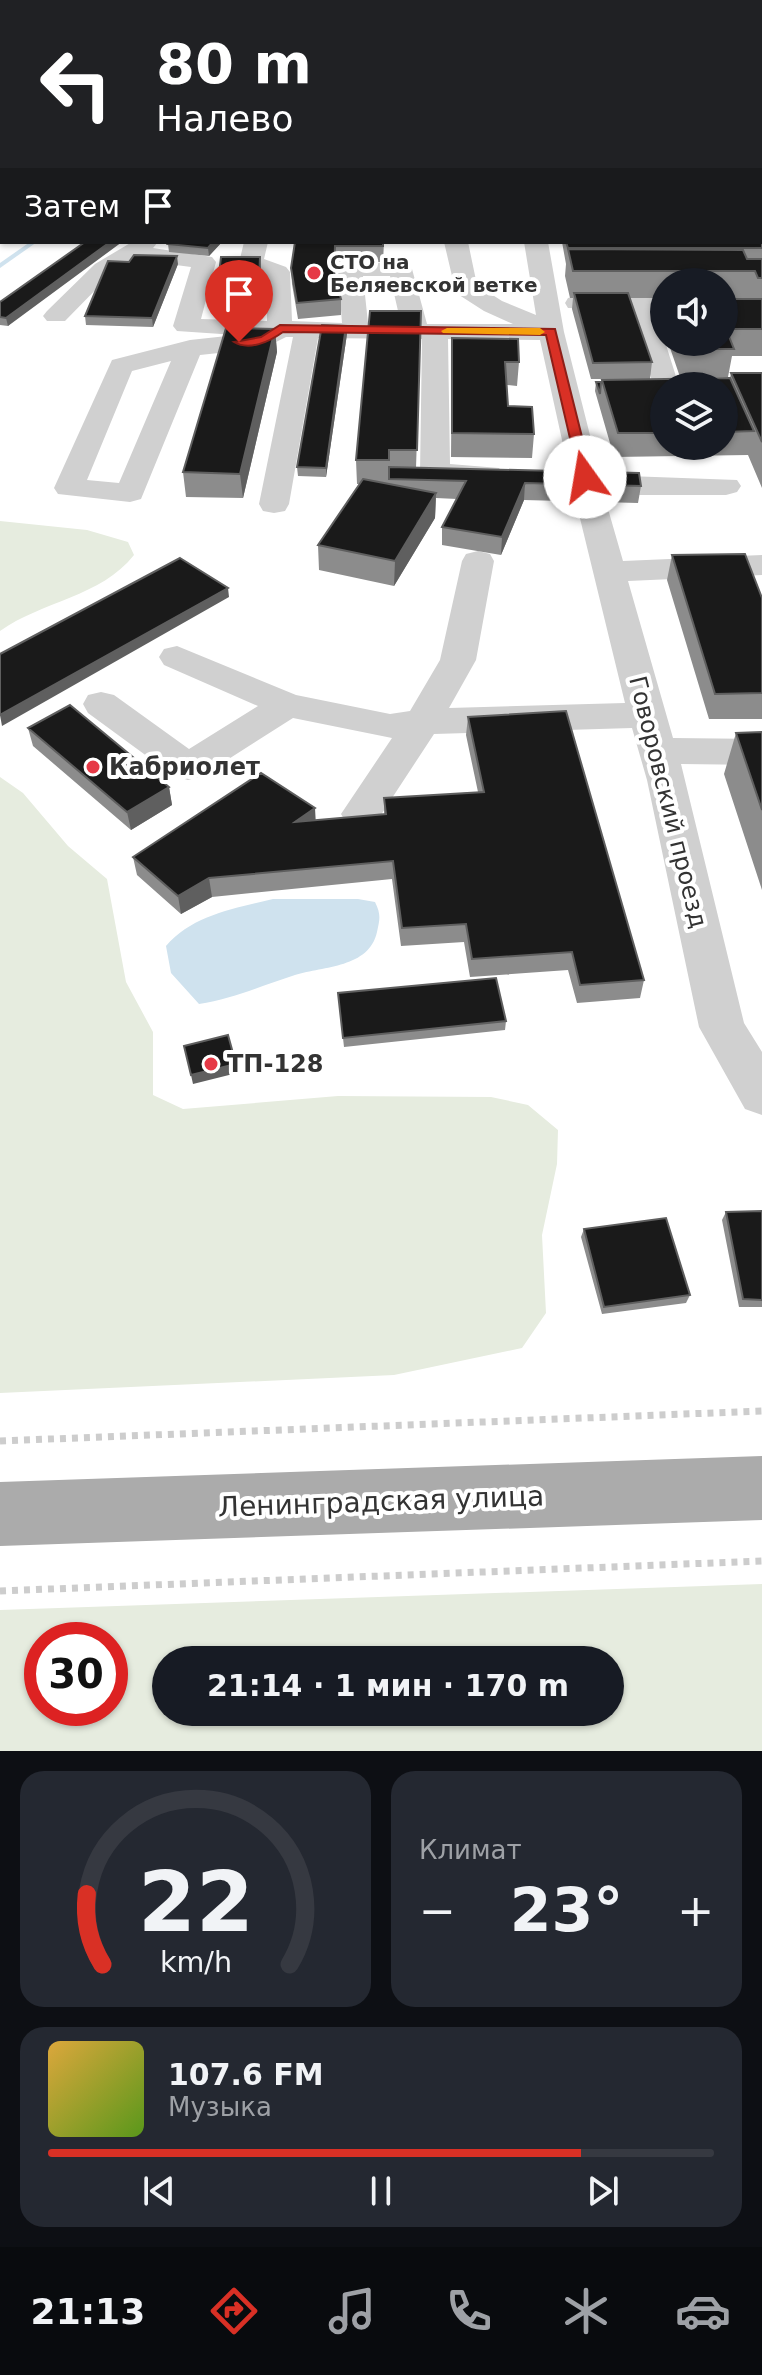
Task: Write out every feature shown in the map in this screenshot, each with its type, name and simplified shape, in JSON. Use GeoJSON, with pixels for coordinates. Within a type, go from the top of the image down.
{"type":"FeatureCollection","features":[{"type":"Feature","properties":{"kind":"main road","name":"Ленинградская улица"},"geometry":{"type":"LineString","coordinates":[[0,1514],[762,1488]]}},
{"type":"Feature","properties":{"kind":"street"},"geometry":{"type":"LineString","coordinates":[[256,244],[251,263],[278,272],[293,329],[274,504]]}},
{"type":"Feature","properties":{"kind":"street"},"geometry":{"type":"LineString","coordinates":[[456,244],[465,288],[493,306],[551,332]]}},
{"type":"Feature","properties":{"kind":"street","name":"Говоровский проезд"},"geometry":{"type":"LineString","coordinates":[[537,244],[549,270],[546,304],[563,385],[653,733],[722,1027],[762,1094]]}},
{"type":"Feature","properties":{"kind":"street"},"geometry":{"type":"LineString","coordinates":[[56,316],[103,269],[140,247],[204,262],[186,326],[551,332]]}},
{"type":"Feature","properties":{"kind":"street"},"geometry":{"type":"LineString","coordinates":[[356,331],[350,269],[400,269],[425,331],[435,473],[510,475]]}},
{"type":"Feature","properties":{"kind":"street"},"geometry":{"type":"LineString","coordinates":[[546,304],[650,303]]}},
{"type":"Feature","properties":{"kind":"street"},"geometry":{"type":"LineString","coordinates":[[190,348],[130,493],[69,488],[121,366],[190,348],[264,340],[293,329]]}},
{"type":"Feature","properties":{"kind":"street"},"geometry":{"type":"LineString","coordinates":[[637,384],[650,384]]}},
{"type":"Feature","properties":{"kind":"street"},"geometry":{"type":"LineString","coordinates":[[563,385],[593,385]]}},
{"type":"Feature","properties":{"kind":"street"},"geometry":{"type":"LineString","coordinates":[[555,476],[588,488],[726,486]]}},
{"type":"Feature","properties":{"kind":"street"},"geometry":{"type":"LineString","coordinates":[[361,814],[422,723],[458,660],[478,561]]}},
{"type":"Feature","properties":{"kind":"street"},"geometry":{"type":"LineString","coordinates":[[609,572],[762,565]]}},
{"type":"Feature","properties":{"kind":"street"},"geometry":{"type":"LineString","coordinates":[[177,657],[287,705],[390,726],[422,723],[653,733],[762,752]]}},
{"type":"Feature","properties":{"kind":"street"},"geometry":{"type":"LineString","coordinates":[[101,704],[188,767],[287,705]]}},
{"type":"Feature","properties":{"kind":"path"},"geometry":{"type":"LineString","coordinates":[[0,1441],[762,1411]]}},
{"type":"Feature","properties":{"kind":"path"},"geometry":{"type":"LineString","coordinates":[[0,1591],[762,1561]]}},
{"type":"Feature","properties":{"kind":"shaded area"},"geometry":{"type":"Polygon","coordinates":[[[0,521],[87,530],[128,542],[134,555],[120,569],[88,590],[34,612],[0,631],[0,521]]]}},
{"type":"Feature","properties":{"kind":"shaded area"},"geometry":{"type":"Polygon","coordinates":[[[0,777],[23,793],[68,846],[107,879],[126,982],[153,1032],[153,1095],[183,1109],[338,1096],[491,1097],[528,1105],[558,1130],[557,1164],[542,1235],[546,1313],[522,1348],[394,1375],[0,1393],[0,777]]]}},
{"type":"Feature","properties":{"kind":"shaded area"},"geometry":{"type":"Polygon","coordinates":[[[762,1584],[762,1751],[0,1751],[0,1610],[762,1584]]]}},
{"type":"Feature","properties":{"kind":"water"},"geometry":{"type":"Polygon","coordinates":[[[273,899],[358,899],[375,902],[379,917],[377,932],[365,953],[344,964],[295,975],[224,999],[199,1004],[171,973],[166,946],[188,927],[202,920],[273,899]]]}},
{"type":"Feature","properties":{"kind":"building"},"geometry":{"type":"Polygon","coordinates":[[[82,244],[107,244],[6,318],[0,317],[0,302],[82,244]]]}},
{"type":"Feature","properties":{"kind":"building"},"geometry":{"type":"Polygon","coordinates":[[[168,244],[211,244],[208,248],[168,244]]]}},
{"type":"Feature","properties":{"kind":"building"},"geometry":{"type":"Polygon","coordinates":[[[295,244],[383,244],[335,246],[334,273],[341,299],[297,303],[291,268],[295,244]]]}},
{"type":"Feature","properties":{"kind":"building"},"geometry":{"type":"Polygon","coordinates":[[[567,244],[762,244],[762,248],[568,248],[567,244]]]}},
{"type":"Feature","properties":{"kind":"building"},"geometry":{"type":"Polygon","coordinates":[[[568,249],[743,250],[747,259],[762,259],[762,278],[758,278],[755,271],[738,271],[738,268],[573,271],[568,249]]]}},
{"type":"Feature","properties":{"kind":"building"},"geometry":{"type":"Polygon","coordinates":[[[134,255],[177,256],[152,318],[85,316],[108,261],[129,262],[134,255]]]}},
{"type":"Feature","properties":{"kind":"building"},"geometry":{"type":"Polygon","coordinates":[[[221,257],[260,257],[258,302],[216,302],[221,257]]]}},
{"type":"Feature","properties":{"kind":"building"},"geometry":{"type":"Polygon","coordinates":[[[574,293],[628,293],[652,362],[593,363],[574,293]]]}},
{"type":"Feature","properties":{"kind":"building"},"geometry":{"type":"Polygon","coordinates":[[[738,299],[762,299],[762,329],[738,329],[738,299]]]}},
{"type":"Feature","properties":{"kind":"building"},"geometry":{"type":"Polygon","coordinates":[[[370,311],[421,311],[417,450],[389,450],[389,460],[356,460],[370,311]]]}},
{"type":"Feature","properties":{"kind":"building"},"geometry":{"type":"Polygon","coordinates":[[[322,325],[346,326],[326,468],[297,467],[322,325]]]}},
{"type":"Feature","properties":{"kind":"building"},"geometry":{"type":"Polygon","coordinates":[[[226,328],[275,329],[240,474],[183,472],[226,328]]]}},
{"type":"Feature","properties":{"kind":"building"},"geometry":{"type":"Polygon","coordinates":[[[452,338],[518,339],[519,362],[505,362],[508,406],[532,407],[534,434],[452,433],[452,338]]]}},
{"type":"Feature","properties":{"kind":"building"},"geometry":{"type":"Polygon","coordinates":[[[738,373],[762,373],[762,442],[738,389],[738,373]]]}},
{"type":"Feature","properties":{"kind":"building"},"geometry":{"type":"Polygon","coordinates":[[[650,379],[650,433],[618,433],[602,380],[650,379]]]}},
{"type":"Feature","properties":{"kind":"building"},"geometry":{"type":"Polygon","coordinates":[[[738,396],[754,431],[738,432],[738,396]]]}},
{"type":"Feature","properties":{"kind":"building"},"geometry":{"type":"Polygon","coordinates":[[[389,467],[639,473],[641,486],[525,483],[502,537],[442,527],[466,481],[389,479],[389,467]]]}},
{"type":"Feature","properties":{"kind":"building"},"geometry":{"type":"Polygon","coordinates":[[[363,479],[436,493],[395,561],[318,545],[363,479]]]}},
{"type":"Feature","properties":{"kind":"building"},"geometry":{"type":"Polygon","coordinates":[[[745,554],[762,598],[762,693],[715,694],[672,555],[745,554]]]}},
{"type":"Feature","properties":{"kind":"building"},"geometry":{"type":"Polygon","coordinates":[[[180,558],[228,588],[0,715],[0,654],[180,558]]]}},
{"type":"Feature","properties":{"kind":"building"},"geometry":{"type":"Polygon","coordinates":[[[70,705],[169,787],[127,812],[28,728],[70,705]]]}},
{"type":"Feature","properties":{"kind":"building"},"geometry":{"type":"Polygon","coordinates":[[[566,711],[644,980],[580,985],[572,952],[472,959],[466,924],[402,928],[393,861],[209,878],[178,896],[133,857],[261,773],[315,808],[295,822],[386,814],[384,798],[484,792],[468,717],[566,711]]]}},
{"type":"Feature","properties":{"kind":"building"},"geometry":{"type":"Polygon","coordinates":[[[762,732],[762,810],[736,733],[762,732]]]}},
{"type":"Feature","properties":{"kind":"building"},"geometry":{"type":"Polygon","coordinates":[[[496,978],[506,1021],[343,1038],[338,993],[496,978]]]}},
{"type":"Feature","properties":{"kind":"building","name":"ТП-128"},"geometry":{"type":"Polygon","coordinates":[[[228,1035],[236,1064],[191,1075],[184,1046],[228,1035]]]}},
{"type":"Feature","properties":{"kind":"building"},"geometry":{"type":"Polygon","coordinates":[[[762,1211],[762,1300],[743,1299],[726,1212],[762,1211]]]}},
{"type":"Feature","properties":{"kind":"building"},"geometry":{"type":"Polygon","coordinates":[[[666,1218],[690,1295],[604,1307],[584,1229],[666,1218]]]}},
{"type":"Feature","properties":{"kind":"waterway"},"geometry":{"type":"LineString","coordinates":[[0,266],[31,244]]}},
{"type":"Feature","properties":{"kind":"slow traffic"},"geometry":{"type":"LineString","coordinates":[[447,331],[540,332]]}},
{"type":"Feature","properties":{"kind":"place","name":"СТО на Беляевской ветке"},"geometry":{"type":"Point","coordinates":[314,273]}},
{"type":"Feature","properties":{"kind":"place","name":"Кабриолет"},"geometry":{"type":"Point","coordinates":[93,767]}},
{"type":"Feature","properties":{"kind":"place","name":"ТП-128"},"geometry":{"type":"Point","coordinates":[211,1064]}},
{"type":"Feature","properties":{"kind":"route"},"geometry":{"type":"LineString","coordinates":[[239,342],[264,340],[280,329],[551,332],[585,477]]}}]}
